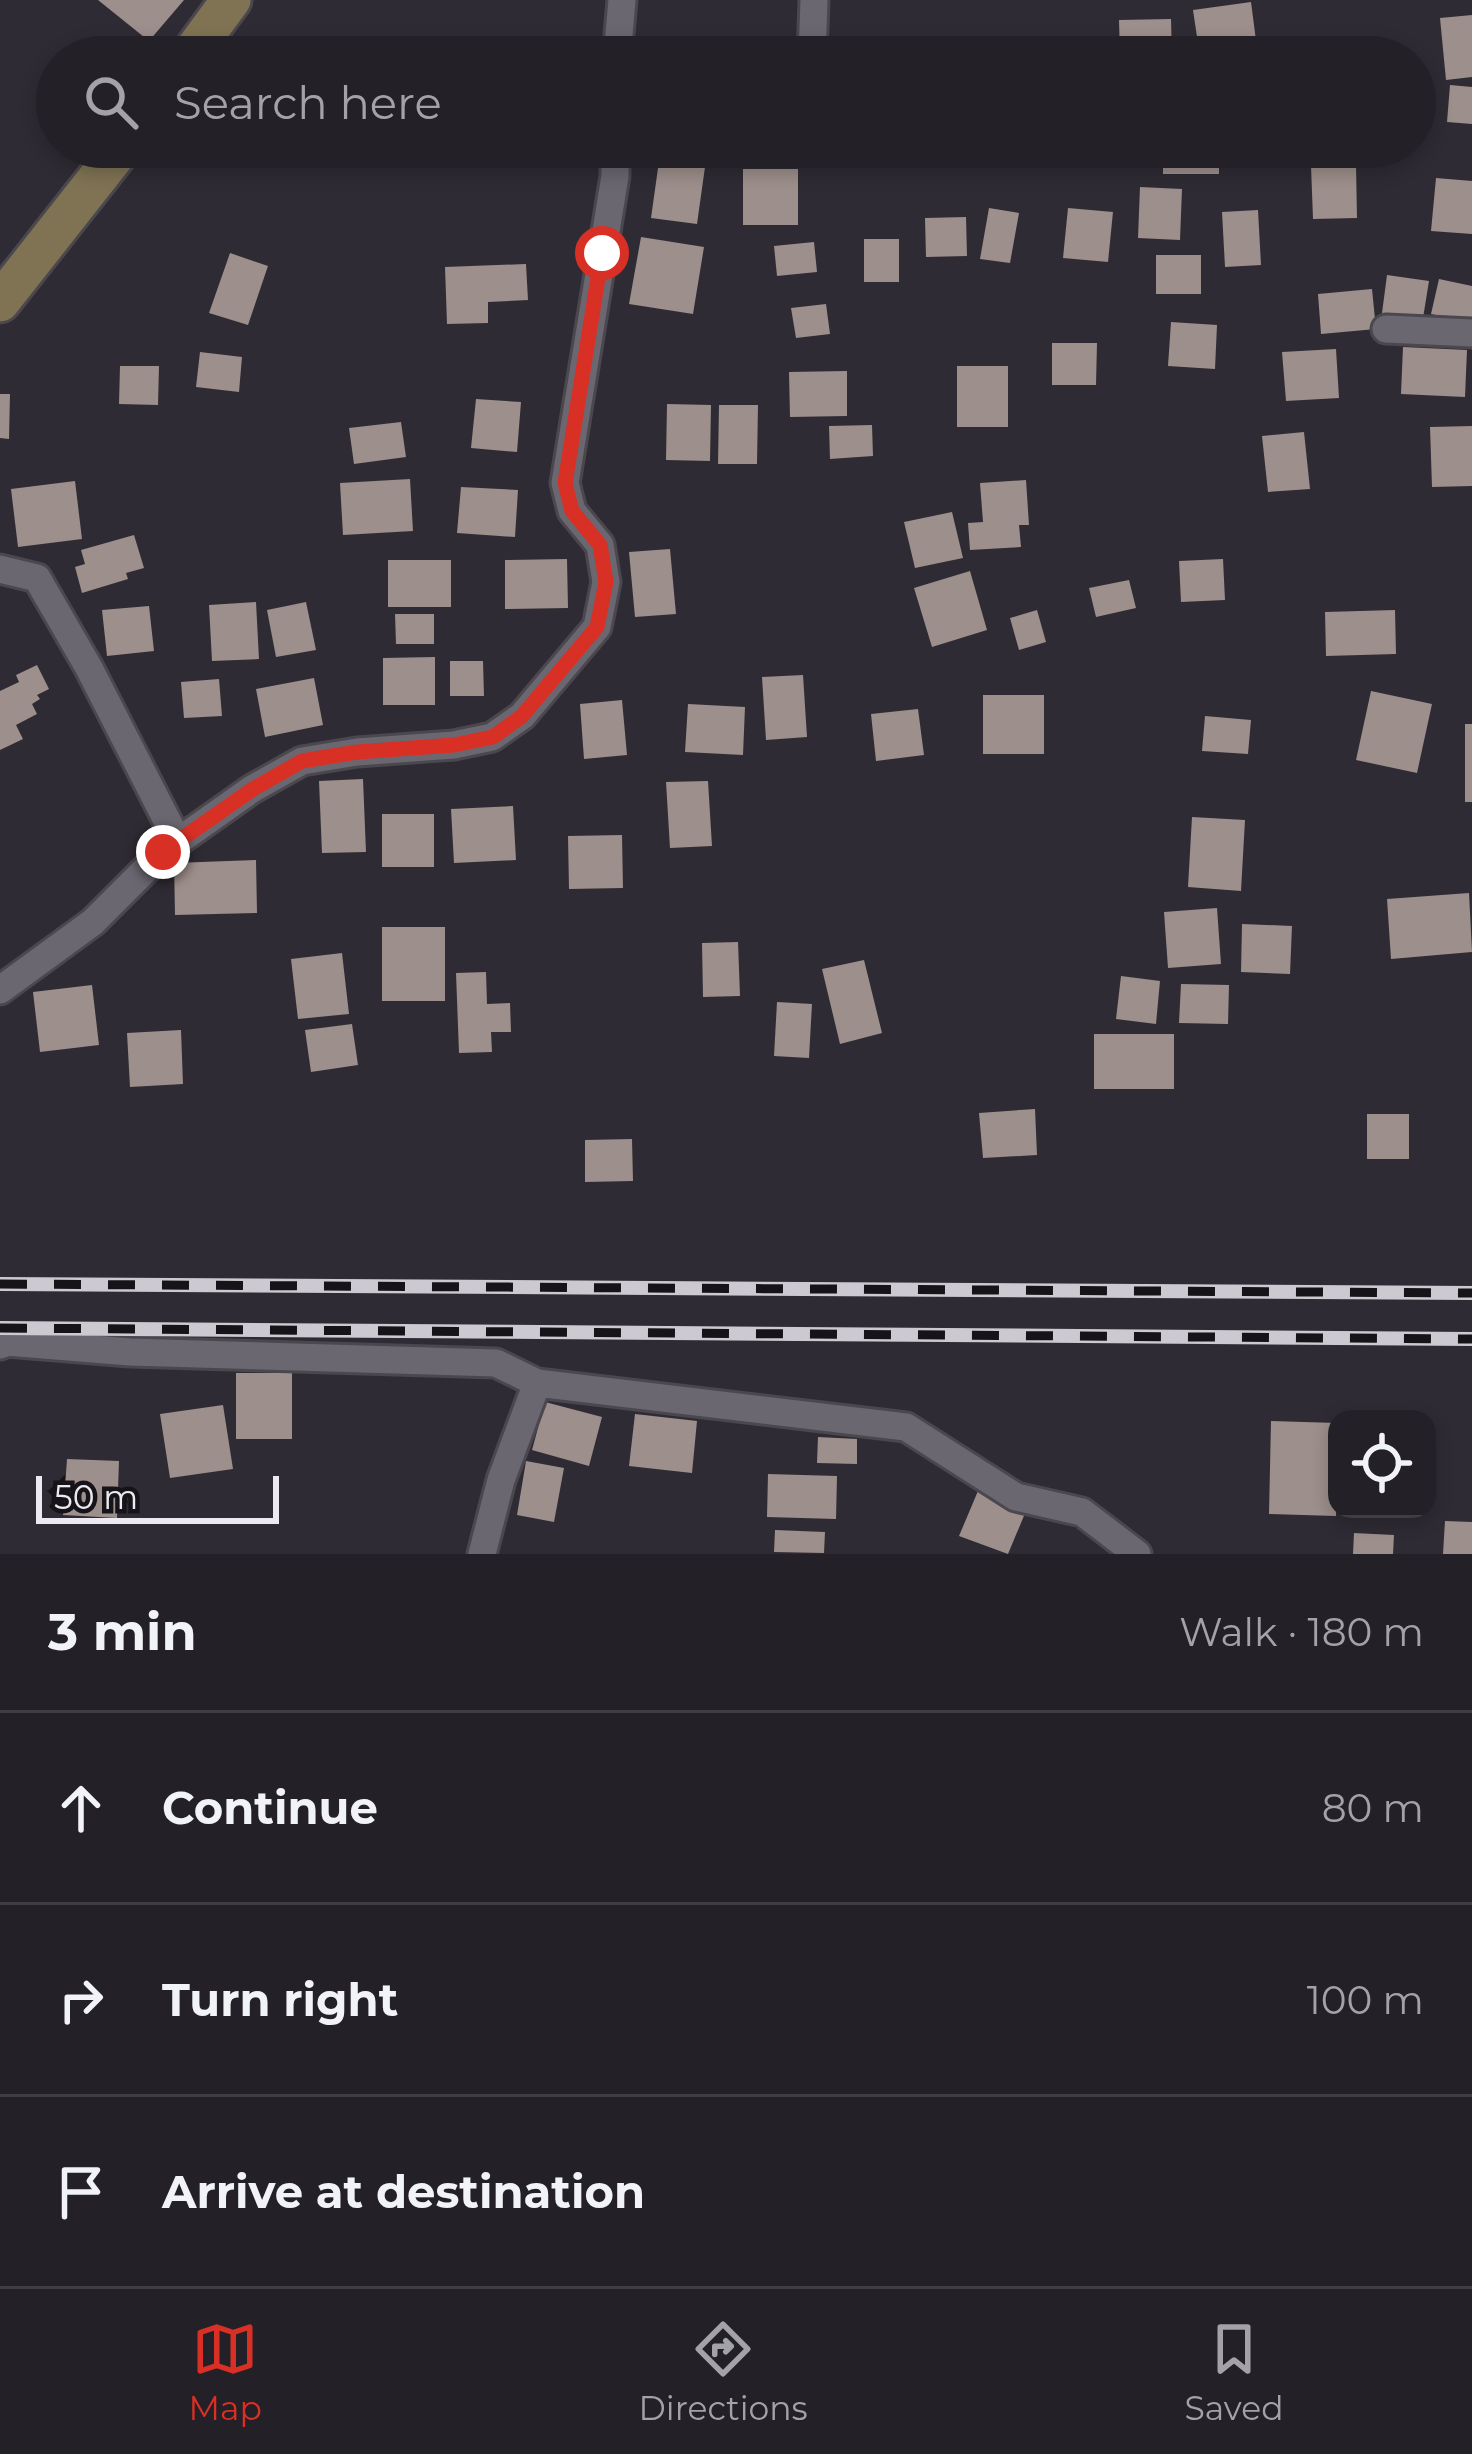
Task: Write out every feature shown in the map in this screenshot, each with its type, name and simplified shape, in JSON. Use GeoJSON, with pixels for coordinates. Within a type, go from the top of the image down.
{"type":"FeatureCollection","features":[{"type":"Feature","properties":{"kind":"main road"},"geometry":{"type":"LineString","coordinates":[[204,36],[231,0]]}},
{"type":"Feature","properties":{"kind":"main road"},"geometry":{"type":"LineString","coordinates":[[0,302],[105,168]]}},
{"type":"Feature","properties":{"kind":"street"},"geometry":{"type":"LineString","coordinates":[[619,36],[622,0]]}},
{"type":"Feature","properties":{"kind":"street"},"geometry":{"type":"LineString","coordinates":[[813,36],[814,0]]}},
{"type":"Feature","properties":{"kind":"street"},"geometry":{"type":"LineString","coordinates":[[0,990],[93,922],[178,842],[253,789],[302,761],[493,737],[522,716],[597,627],[606,582],[600,545],[572,511],[565,483],[615,168]]}},
{"type":"Feature","properties":{"kind":"street"},"geometry":{"type":"LineString","coordinates":[[1386,329],[1472,333]]}},
{"type":"Feature","properties":{"kind":"street"},"geometry":{"type":"LineString","coordinates":[[0,568],[38,578],[178,842]]}},
{"type":"Feature","properties":{"kind":"street"},"geometry":{"type":"LineString","coordinates":[[0,1345],[496,1363],[537,1383],[906,1427],[1016,1497],[1082,1512],[1137,1554]]}},
{"type":"Feature","properties":{"kind":"street"},"geometry":{"type":"LineString","coordinates":[[482,1554],[501,1480],[537,1383]]}},
{"type":"Feature","properties":{"kind":"building"},"geometry":{"type":"Polygon","coordinates":[[[98,0],[184,0],[153,36],[143,36],[98,0]]]}},
{"type":"Feature","properties":{"kind":"building"},"geometry":{"type":"Polygon","coordinates":[[[1251,2],[1255,36],[1197,36],[1193,10],[1251,2]]]}},
{"type":"Feature","properties":{"kind":"building"},"geometry":{"type":"Polygon","coordinates":[[[1472,15],[1472,77],[1446,80],[1440,18],[1472,15]]]}},
{"type":"Feature","properties":{"kind":"building"},"geometry":{"type":"Polygon","coordinates":[[[1171,19],[1171,36],[1119,36],[1119,20],[1171,19]]]}},
{"type":"Feature","properties":{"kind":"building"},"geometry":{"type":"Polygon","coordinates":[[[1450,85],[1472,87],[1472,124],[1447,122],[1450,85]]]}},
{"type":"Feature","properties":{"kind":"building"},"geometry":{"type":"Polygon","coordinates":[[[658,168],[705,168],[697,224],[651,218],[658,168]]]}},
{"type":"Feature","properties":{"kind":"building"},"geometry":{"type":"Polygon","coordinates":[[[1163,168],[1219,168],[1219,174],[1163,174],[1163,168]]]}},
{"type":"Feature","properties":{"kind":"building"},"geometry":{"type":"Polygon","coordinates":[[[1311,168],[1356,168],[1357,218],[1313,219],[1311,168]]]}},
{"type":"Feature","properties":{"kind":"building"},"geometry":{"type":"Polygon","coordinates":[[[743,169],[798,169],[798,225],[743,225],[743,169]]]}},
{"type":"Feature","properties":{"kind":"building"},"geometry":{"type":"Polygon","coordinates":[[[1436,178],[1472,181],[1472,234],[1431,231],[1436,178]]]}},
{"type":"Feature","properties":{"kind":"building"},"geometry":{"type":"Polygon","coordinates":[[[1140,187],[1182,189],[1180,240],[1138,238],[1140,187]]]}},
{"type":"Feature","properties":{"kind":"building"},"geometry":{"type":"Polygon","coordinates":[[[989,208],[1019,213],[1010,263],[980,259],[989,208]]]}},
{"type":"Feature","properties":{"kind":"building"},"geometry":{"type":"Polygon","coordinates":[[[1068,208],[1113,212],[1108,262],[1063,258],[1068,208]]]}},
{"type":"Feature","properties":{"kind":"building"},"geometry":{"type":"Polygon","coordinates":[[[1258,210],[1261,265],[1225,267],[1222,212],[1258,210]]]}},
{"type":"Feature","properties":{"kind":"building"},"geometry":{"type":"Polygon","coordinates":[[[966,217],[967,256],[926,257],[925,218],[966,217]]]}},
{"type":"Feature","properties":{"kind":"building"},"geometry":{"type":"Polygon","coordinates":[[[641,237],[704,247],[693,314],[629,304],[641,237]]]}},
{"type":"Feature","properties":{"kind":"building"},"geometry":{"type":"Polygon","coordinates":[[[864,239],[899,239],[899,282],[864,282],[864,239]]]}},
{"type":"Feature","properties":{"kind":"building"},"geometry":{"type":"Polygon","coordinates":[[[814,242],[817,272],[777,276],[774,246],[814,242]]]}},
{"type":"Feature","properties":{"kind":"building"},"geometry":{"type":"Polygon","coordinates":[[[230,253],[268,266],[248,325],[209,313],[230,253]]]}},
{"type":"Feature","properties":{"kind":"building"},"geometry":{"type":"Polygon","coordinates":[[[1156,255],[1201,255],[1201,294],[1156,294],[1156,255]]]}},
{"type":"Feature","properties":{"kind":"building"},"geometry":{"type":"Polygon","coordinates":[[[526,264],[528,300],[488,302],[488,323],[447,324],[445,267],[526,264]]]}},
{"type":"Feature","properties":{"kind":"building"},"geometry":{"type":"Polygon","coordinates":[[[1387,275],[1429,281],[1423,318],[1382,313],[1387,275]]]}},
{"type":"Feature","properties":{"kind":"building"},"geometry":{"type":"Polygon","coordinates":[[[1439,279],[1472,286],[1472,322],[1431,314],[1439,279]]]}},
{"type":"Feature","properties":{"kind":"building"},"geometry":{"type":"Polygon","coordinates":[[[1372,289],[1376,329],[1321,334],[1318,294],[1372,289]]]}},
{"type":"Feature","properties":{"kind":"building"},"geometry":{"type":"Polygon","coordinates":[[[826,304],[830,334],[796,338],[791,308],[826,304]]]}},
{"type":"Feature","properties":{"kind":"building"},"geometry":{"type":"Polygon","coordinates":[[[1171,322],[1217,325],[1215,369],[1168,366],[1171,322]]]}},
{"type":"Feature","properties":{"kind":"building"},"geometry":{"type":"Polygon","coordinates":[[[1052,343],[1097,343],[1096,385],[1052,385],[1052,343]]]}},
{"type":"Feature","properties":{"kind":"building"},"geometry":{"type":"Polygon","coordinates":[[[1403,347],[1467,350],[1465,397],[1401,394],[1403,347]]]}},
{"type":"Feature","properties":{"kind":"building"},"geometry":{"type":"Polygon","coordinates":[[[1336,349],[1339,398],[1286,401],[1282,352],[1336,349]]]}},
{"type":"Feature","properties":{"kind":"building"},"geometry":{"type":"Polygon","coordinates":[[[200,352],[242,357],[239,392],[196,387],[200,352]]]}},
{"type":"Feature","properties":{"kind":"building"},"geometry":{"type":"Polygon","coordinates":[[[120,366],[159,366],[158,405],[119,404],[120,366]]]}},
{"type":"Feature","properties":{"kind":"building"},"geometry":{"type":"Polygon","coordinates":[[[957,366],[1008,366],[1008,427],[957,427],[957,366]]]}},
{"type":"Feature","properties":{"kind":"building"},"geometry":{"type":"Polygon","coordinates":[[[847,371],[847,416],[790,417],[789,372],[847,371]]]}},
{"type":"Feature","properties":{"kind":"building"},"geometry":{"type":"Polygon","coordinates":[[[0,394],[10,394],[9,439],[0,438],[0,394]]]}},
{"type":"Feature","properties":{"kind":"building"},"geometry":{"type":"Polygon","coordinates":[[[476,399],[521,402],[517,452],[471,448],[476,399]]]}},
{"type":"Feature","properties":{"kind":"building"},"geometry":{"type":"Polygon","coordinates":[[[667,404],[711,405],[710,461],[666,460],[667,404]]]}},
{"type":"Feature","properties":{"kind":"building"},"geometry":{"type":"Polygon","coordinates":[[[719,405],[758,405],[757,464],[718,464],[719,405]]]}},
{"type":"Feature","properties":{"kind":"building"},"geometry":{"type":"Polygon","coordinates":[[[401,422],[406,457],[354,464],[349,428],[401,422]]]}},
{"type":"Feature","properties":{"kind":"building"},"geometry":{"type":"Polygon","coordinates":[[[872,425],[873,456],[830,459],[829,426],[872,425]]]}},
{"type":"Feature","properties":{"kind":"building"},"geometry":{"type":"Polygon","coordinates":[[[1472,426],[1472,486],[1432,487],[1430,427],[1472,426]]]}},
{"type":"Feature","properties":{"kind":"building"},"geometry":{"type":"Polygon","coordinates":[[[1304,432],[1310,489],[1268,492],[1262,436],[1304,432]]]}},
{"type":"Feature","properties":{"kind":"building"},"geometry":{"type":"Polygon","coordinates":[[[410,479],[413,531],[343,535],[340,483],[410,479]]]}},
{"type":"Feature","properties":{"kind":"building"},"geometry":{"type":"Polygon","coordinates":[[[1026,480],[1029,525],[1019,525],[1021,547],[970,550],[968,523],[983,522],[980,483],[1026,480]]]}},
{"type":"Feature","properties":{"kind":"building"},"geometry":{"type":"Polygon","coordinates":[[[75,481],[82,539],[18,547],[11,489],[75,481]]]}},
{"type":"Feature","properties":{"kind":"building"},"geometry":{"type":"Polygon","coordinates":[[[461,487],[518,490],[515,537],[457,533],[461,487]]]}},
{"type":"Feature","properties":{"kind":"building"},"geometry":{"type":"Polygon","coordinates":[[[952,512],[963,558],[915,568],[904,522],[952,512]]]}},
{"type":"Feature","properties":{"kind":"building"},"geometry":{"type":"Polygon","coordinates":[[[134,535],[144,568],[126,573],[128,579],[82,593],[75,567],[85,564],[81,550],[134,535]]]}},
{"type":"Feature","properties":{"kind":"building"},"geometry":{"type":"Polygon","coordinates":[[[670,549],[676,614],[635,617],[629,552],[670,549]]]}},
{"type":"Feature","properties":{"kind":"building"},"geometry":{"type":"Polygon","coordinates":[[[567,559],[568,608],[505,609],[505,560],[567,559]]]}},
{"type":"Feature","properties":{"kind":"building"},"geometry":{"type":"Polygon","coordinates":[[[1223,559],[1225,600],[1181,602],[1179,561],[1223,559]]]}},
{"type":"Feature","properties":{"kind":"building"},"geometry":{"type":"Polygon","coordinates":[[[388,560],[451,560],[451,607],[388,607],[388,560]]]}},
{"type":"Feature","properties":{"kind":"building"},"geometry":{"type":"Polygon","coordinates":[[[970,571],[987,630],[932,647],[914,588],[970,571]]]}},
{"type":"Feature","properties":{"kind":"building"},"geometry":{"type":"Polygon","coordinates":[[[1129,580],[1136,608],[1096,617],[1089,588],[1129,580]]]}},
{"type":"Feature","properties":{"kind":"building"},"geometry":{"type":"Polygon","coordinates":[[[256,602],[259,659],[212,661],[209,605],[256,602]]]}},
{"type":"Feature","properties":{"kind":"building"},"geometry":{"type":"Polygon","coordinates":[[[306,602],[316,650],[276,657],[267,610],[306,602]]]}},
{"type":"Feature","properties":{"kind":"building"},"geometry":{"type":"Polygon","coordinates":[[[149,606],[154,651],[107,656],[102,610],[149,606]]]}},
{"type":"Feature","properties":{"kind":"building"},"geometry":{"type":"Polygon","coordinates":[[[1037,610],[1046,642],[1019,650],[1010,618],[1037,610]]]}},
{"type":"Feature","properties":{"kind":"building"},"geometry":{"type":"Polygon","coordinates":[[[1395,610],[1396,654],[1326,656],[1325,612],[1395,610]]]}},
{"type":"Feature","properties":{"kind":"building"},"geometry":{"type":"Polygon","coordinates":[[[395,614],[434,614],[434,644],[396,644],[395,614]]]}},
{"type":"Feature","properties":{"kind":"building"},"geometry":{"type":"Polygon","coordinates":[[[435,657],[435,705],[383,705],[383,658],[435,657]]]}},
{"type":"Feature","properties":{"kind":"building"},"geometry":{"type":"Polygon","coordinates":[[[450,661],[483,661],[484,696],[450,696],[450,661]]]}},
{"type":"Feature","properties":{"kind":"building"},"geometry":{"type":"Polygon","coordinates":[[[37,665],[49,689],[32,704],[37,714],[16,725],[23,739],[0,750],[0,691],[19,682],[16,675],[37,665]]]}},
{"type":"Feature","properties":{"kind":"building"},"geometry":{"type":"Polygon","coordinates":[[[803,675],[807,737],[766,740],[762,677],[803,675]]]}},
{"type":"Feature","properties":{"kind":"building"},"geometry":{"type":"Polygon","coordinates":[[[314,678],[323,725],[265,737],[256,689],[314,678]]]}},
{"type":"Feature","properties":{"kind":"building"},"geometry":{"type":"Polygon","coordinates":[[[219,679],[222,716],[184,718],[181,682],[219,679]]]}},
{"type":"Feature","properties":{"kind":"building"},"geometry":{"type":"Polygon","coordinates":[[[1371,691],[1432,704],[1417,773],[1356,760],[1371,691]]]}},
{"type":"Feature","properties":{"kind":"building"},"geometry":{"type":"Polygon","coordinates":[[[983,695],[1044,695],[1044,754],[983,754],[983,695]]]}},
{"type":"Feature","properties":{"kind":"building"},"geometry":{"type":"Polygon","coordinates":[[[622,700],[627,755],[584,759],[580,704],[622,700]]]}},
{"type":"Feature","properties":{"kind":"building"},"geometry":{"type":"Polygon","coordinates":[[[688,704],[745,707],[743,755],[685,752],[688,704]]]}},
{"type":"Feature","properties":{"kind":"building"},"geometry":{"type":"Polygon","coordinates":[[[918,709],[924,755],[876,761],[871,714],[918,709]]]}},
{"type":"Feature","properties":{"kind":"building"},"geometry":{"type":"Polygon","coordinates":[[[1205,716],[1251,720],[1248,754],[1202,751],[1205,716]]]}},
{"type":"Feature","properties":{"kind":"building"},"geometry":{"type":"Polygon","coordinates":[[[1465,724],[1472,724],[1472,802],[1465,802],[1465,724]]]}},
{"type":"Feature","properties":{"kind":"building"},"geometry":{"type":"Polygon","coordinates":[[[363,779],[366,852],[322,853],[319,781],[363,779]]]}},
{"type":"Feature","properties":{"kind":"building"},"geometry":{"type":"Polygon","coordinates":[[[708,781],[712,846],[670,848],[666,782],[708,781]]]}},
{"type":"Feature","properties":{"kind":"building"},"geometry":{"type":"Polygon","coordinates":[[[513,806],[516,860],[454,863],[451,809],[513,806]]]}},
{"type":"Feature","properties":{"kind":"building"},"geometry":{"type":"Polygon","coordinates":[[[382,814],[434,814],[434,867],[382,867],[382,814]]]}},
{"type":"Feature","properties":{"kind":"building"},"geometry":{"type":"Polygon","coordinates":[[[1192,817],[1245,820],[1241,891],[1188,887],[1192,817]]]}},
{"type":"Feature","properties":{"kind":"building"},"geometry":{"type":"Polygon","coordinates":[[[622,835],[623,888],[569,889],[568,836],[622,835]]]}},
{"type":"Feature","properties":{"kind":"building"},"geometry":{"type":"Polygon","coordinates":[[[256,860],[257,913],[175,915],[174,863],[256,860]]]}},
{"type":"Feature","properties":{"kind":"building"},"geometry":{"type":"Polygon","coordinates":[[[1469,893],[1472,952],[1391,959],[1387,899],[1469,893]]]}},
{"type":"Feature","properties":{"kind":"building"},"geometry":{"type":"Polygon","coordinates":[[[1217,908],[1221,964],[1168,968],[1164,912],[1217,908]]]}},
{"type":"Feature","properties":{"kind":"building"},"geometry":{"type":"Polygon","coordinates":[[[1242,924],[1292,926],[1290,974],[1241,972],[1242,924]]]}},
{"type":"Feature","properties":{"kind":"building"},"geometry":{"type":"Polygon","coordinates":[[[382,927],[445,927],[445,1001],[382,1001],[382,927]]]}},
{"type":"Feature","properties":{"kind":"building"},"geometry":{"type":"Polygon","coordinates":[[[738,942],[740,996],[703,997],[702,943],[738,942]]]}},
{"type":"Feature","properties":{"kind":"building"},"geometry":{"type":"Polygon","coordinates":[[[342,953],[349,1014],[298,1019],[291,959],[342,953]]]}},
{"type":"Feature","properties":{"kind":"building"},"geometry":{"type":"Polygon","coordinates":[[[864,960],[882,1033],[840,1044],[822,969],[864,960]]]}},
{"type":"Feature","properties":{"kind":"building"},"geometry":{"type":"Polygon","coordinates":[[[486,972],[487,1004],[510,1003],[511,1032],[491,1032],[492,1052],[459,1053],[456,973],[486,972]]]}},
{"type":"Feature","properties":{"kind":"building"},"geometry":{"type":"Polygon","coordinates":[[[1121,976],[1160,981],[1156,1024],[1116,1019],[1121,976]]]}},
{"type":"Feature","properties":{"kind":"building"},"geometry":{"type":"Polygon","coordinates":[[[1181,984],[1229,985],[1228,1024],[1179,1023],[1181,984]]]}},
{"type":"Feature","properties":{"kind":"building"},"geometry":{"type":"Polygon","coordinates":[[[92,985],[99,1045],[40,1052],[33,992],[92,985]]]}},
{"type":"Feature","properties":{"kind":"building"},"geometry":{"type":"Polygon","coordinates":[[[777,1002],[812,1004],[809,1058],[774,1056],[777,1002]]]}},
{"type":"Feature","properties":{"kind":"building"},"geometry":{"type":"Polygon","coordinates":[[[352,1024],[358,1065],[311,1072],[305,1030],[352,1024]]]}},
{"type":"Feature","properties":{"kind":"building"},"geometry":{"type":"Polygon","coordinates":[[[181,1030],[183,1084],[130,1087],[127,1033],[181,1030]]]}},
{"type":"Feature","properties":{"kind":"building"},"geometry":{"type":"Polygon","coordinates":[[[1094,1034],[1174,1034],[1174,1089],[1094,1089],[1094,1034]]]}},
{"type":"Feature","properties":{"kind":"building"},"geometry":{"type":"Polygon","coordinates":[[[1035,1109],[1037,1155],[983,1158],[979,1113],[1035,1109]]]}},
{"type":"Feature","properties":{"kind":"building"},"geometry":{"type":"Polygon","coordinates":[[[1367,1114],[1409,1114],[1409,1159],[1367,1159],[1367,1114]]]}},
{"type":"Feature","properties":{"kind":"building"},"geometry":{"type":"Polygon","coordinates":[[[632,1139],[633,1181],[585,1182],[585,1140],[632,1139]]]}},
{"type":"Feature","properties":{"kind":"building"},"geometry":{"type":"Polygon","coordinates":[[[236,1373],[292,1373],[292,1439],[236,1439],[236,1373]]]}},
{"type":"Feature","properties":{"kind":"building"},"geometry":{"type":"Polygon","coordinates":[[[545,1402],[602,1417],[589,1466],[532,1450],[545,1402]]]}},
{"type":"Feature","properties":{"kind":"building"},"geometry":{"type":"Polygon","coordinates":[[[223,1405],[233,1469],[170,1478],[160,1414],[223,1405]]]}},
{"type":"Feature","properties":{"kind":"building"},"geometry":{"type":"Polygon","coordinates":[[[635,1414],[697,1421],[692,1473],[629,1466],[635,1414]]]}},
{"type":"Feature","properties":{"kind":"building"},"geometry":{"type":"Polygon","coordinates":[[[1271,1421],[1328,1423],[1328,1516],[1269,1514],[1271,1421]]]}},
{"type":"Feature","properties":{"kind":"building"},"geometry":{"type":"Polygon","coordinates":[[[818,1437],[857,1439],[857,1464],[817,1463],[818,1437]]]}},
{"type":"Feature","properties":{"kind":"building"},"geometry":{"type":"Polygon","coordinates":[[[67,1459],[119,1461],[117,1518],[63,1515],[67,1459]]]}},
{"type":"Feature","properties":{"kind":"building"},"geometry":{"type":"Polygon","coordinates":[[[526,1461],[564,1468],[554,1522],[517,1515],[526,1461]]]}},
{"type":"Feature","properties":{"kind":"building"},"geometry":{"type":"Polygon","coordinates":[[[768,1474],[837,1476],[836,1519],[767,1517],[768,1474]]]}},
{"type":"Feature","properties":{"kind":"building"},"geometry":{"type":"Polygon","coordinates":[[[978,1491],[1026,1511],[1008,1554],[959,1536],[978,1491]]]}},
{"type":"Feature","properties":{"kind":"building"},"geometry":{"type":"Polygon","coordinates":[[[1445,1521],[1472,1522],[1472,1554],[1443,1554],[1445,1521]]]}},
{"type":"Feature","properties":{"kind":"building"},"geometry":{"type":"Polygon","coordinates":[[[775,1530],[825,1532],[824,1553],[774,1552],[775,1530]]]}},
{"type":"Feature","properties":{"kind":"building"},"geometry":{"type":"Polygon","coordinates":[[[1354,1533],[1394,1535],[1393,1554],[1353,1554],[1354,1533]]]}},
{"type":"Feature","properties":{"kind":"railway"},"geometry":{"type":"LineString","coordinates":[[0,1284],[1472,1293]]}},
{"type":"Feature","properties":{"kind":"railway"},"geometry":{"type":"LineString","coordinates":[[0,1328],[1472,1339]]}},
{"type":"Feature","properties":{"kind":"route"},"geometry":{"type":"LineString","coordinates":[[163,852],[302,761],[493,737],[522,716],[597,627],[606,582],[600,545],[572,511],[565,483],[602,253]]}}]}
